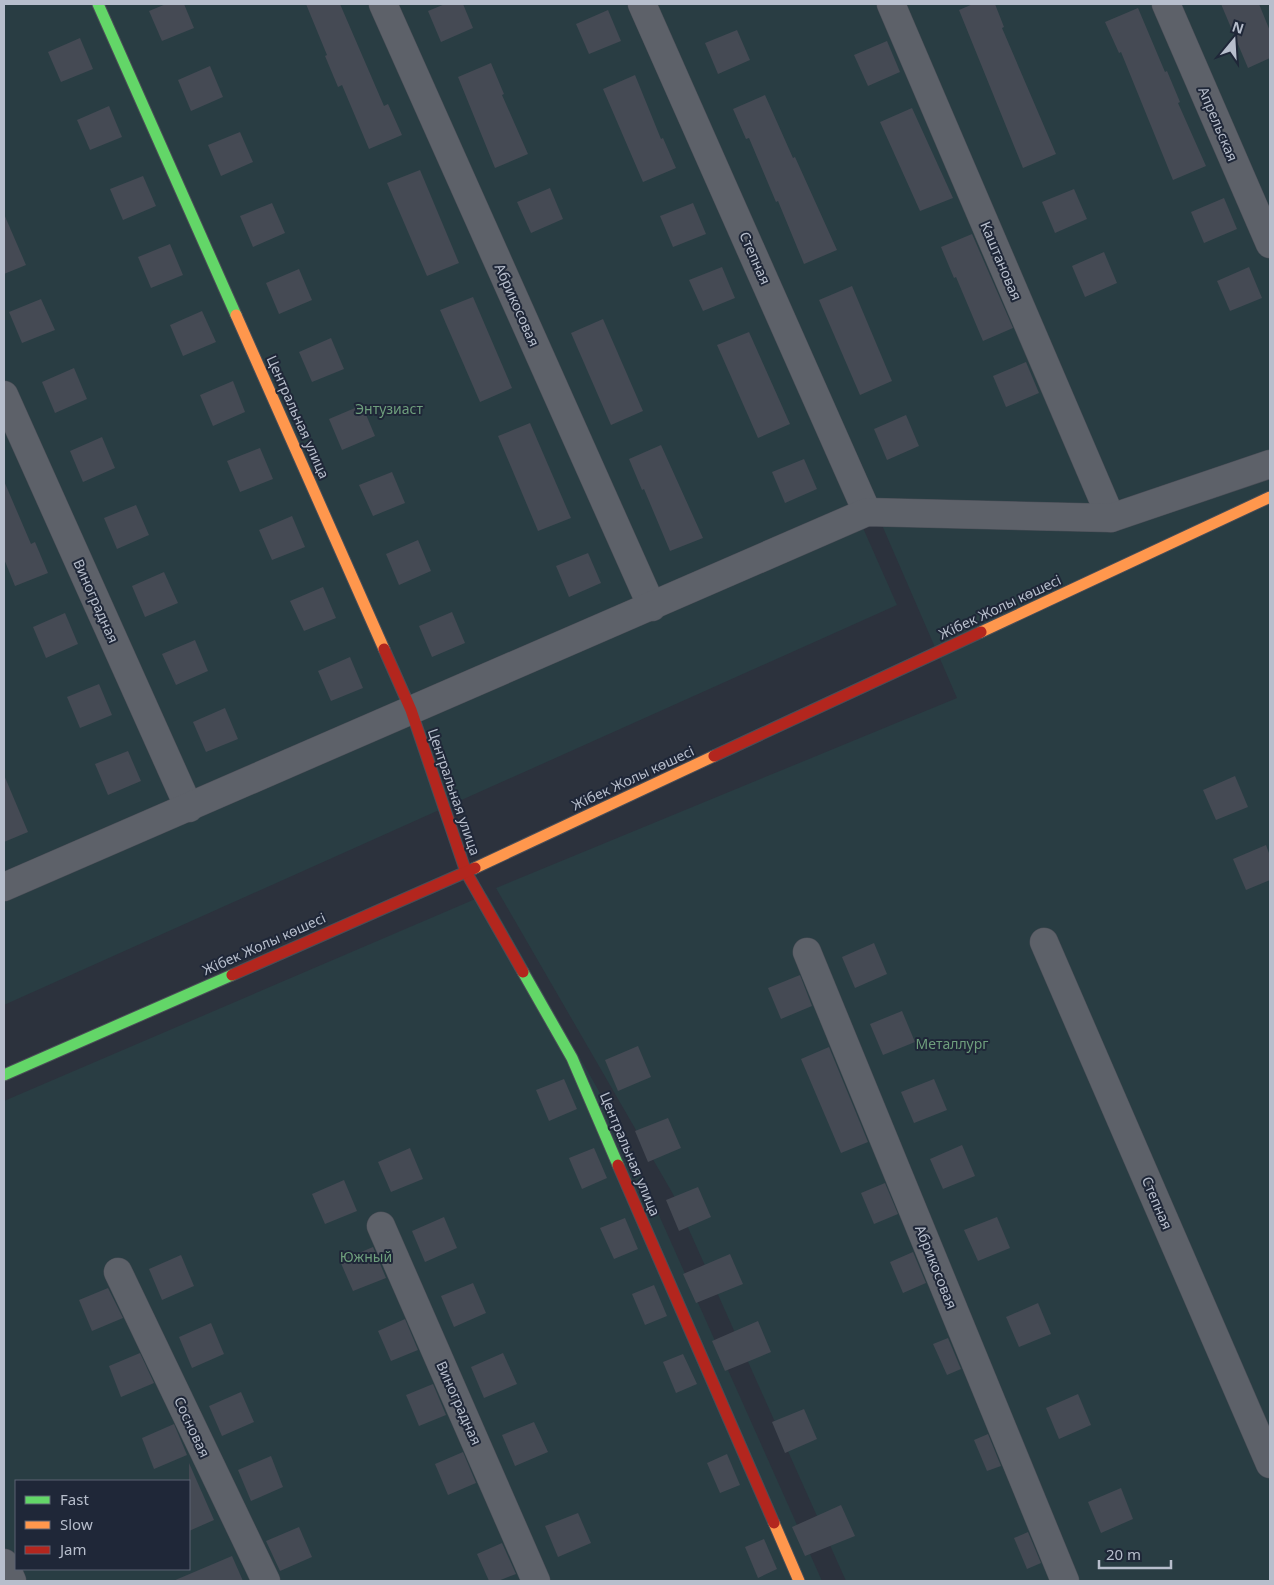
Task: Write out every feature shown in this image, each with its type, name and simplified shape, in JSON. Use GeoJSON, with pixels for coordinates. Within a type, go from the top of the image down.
{"type":"FeatureCollection","features":[{"type":"Feature","properties":{"kind":"main road","name":"Центральная улица"},"geometry":{"type":"LineString","coordinates":[[98,4],[411,710],[466,872],[572,1058],[799,1581]]}},
{"type":"Feature","properties":{"kind":"main road","name":"Жібек Жолы көшесі"},"geometry":{"type":"LineString","coordinates":[[4,1075],[466,872],[1270,497]]}},
{"type":"Feature","properties":{"kind":"street","name":"Абрикосовая"},"geometry":{"type":"LineString","coordinates":[[383,4],[652,607]]}},
{"type":"Feature","properties":{"kind":"street","name":"Степная"},"geometry":{"type":"LineString","coordinates":[[642,4],[867,512]]}},
{"type":"Feature","properties":{"kind":"street","name":"Каштановая"},"geometry":{"type":"LineString","coordinates":[[891,4],[1110,518]]}},
{"type":"Feature","properties":{"kind":"street","name":"Апрельская"},"geometry":{"type":"LineString","coordinates":[[1166,4],[1270,244]]}},
{"type":"Feature","properties":{"kind":"street","name":"Виноградная"},"geometry":{"type":"LineString","coordinates":[[4,395],[189,808]]}},
{"type":"Feature","properties":{"kind":"street"},"geometry":{"type":"LineString","coordinates":[[4,887],[867,512],[1110,518],[1270,464]]}},
{"type":"Feature","properties":{"kind":"street","name":"Степная"},"geometry":{"type":"LineString","coordinates":[[1044,942],[1270,1464]]}},
{"type":"Feature","properties":{"kind":"street","name":"Абрикосовая"},"geometry":{"type":"LineString","coordinates":[[807,952],[1065,1581]]}},
{"type":"Feature","properties":{"kind":"street","name":"Виноградная"},"geometry":{"type":"LineString","coordinates":[[381,1226],[536,1581]]}},
{"type":"Feature","properties":{"kind":"street","name":"Сосновая"},"geometry":{"type":"LineString","coordinates":[[118,1272],[266,1581]]}},
{"type":"Feature","properties":{"kind":"street"},"geometry":{"type":"LineString","coordinates":[[4,1563],[12,1581]]}},
{"type":"Feature","properties":{"kind":"green space","name":"Энтузиаст"},"geometry":{"type":"Polygon","coordinates":[[[4,4],[632,4],[897,605],[4,1005],[4,4]]]}},
{"type":"Feature","properties":{"kind":"green space","name":"Металлург"},"geometry":{"type":"Polygon","coordinates":[[[656,4],[1270,4],[1270,1581],[846,1581],[673,1194],[496,888],[957,698],[656,4]]]}},
{"type":"Feature","properties":{"kind":"green space","name":"Южный"},"geometry":{"type":"Polygon","coordinates":[[[487,894],[621,1130],[822,1581],[4,1581],[4,1101],[487,894]]]}},
{"type":"Feature","properties":{"kind":"building"},"geometry":{"type":"Polygon","coordinates":[[[166,4],[184,4],[194,28],[162,41],[149,11],[166,4]]]}},
{"type":"Feature","properties":{"kind":"building"},"geometry":{"type":"Polygon","coordinates":[[[306,4],[340,4],[384,106],[388,104],[402,135],[369,149],[342,85],[338,87],[306,4]]]}},
{"type":"Feature","properties":{"kind":"building"},"geometry":{"type":"Polygon","coordinates":[[[445,4],[463,4],[473,28],[441,42],[428,11],[445,4]]]}},
{"type":"Feature","properties":{"kind":"building"},"geometry":{"type":"Polygon","coordinates":[[[973,4],[995,4],[1004,27],[1002,28],[1056,154],[1023,168],[959,10],[973,4]]]}},
{"type":"Feature","properties":{"kind":"building"},"geometry":{"type":"Polygon","coordinates":[[[1221,4],[1259,4],[1270,31],[1270,58],[1248,68],[1221,4]]]}},
{"type":"Feature","properties":{"kind":"building"},"geometry":{"type":"Polygon","coordinates":[[[1138,8],[1165,72],[1167,71],[1180,102],[1178,103],[1206,166],[1173,180],[1121,52],[1119,53],[1105,22],[1138,8]]]}},
{"type":"Feature","properties":{"kind":"building"},"geometry":{"type":"Polygon","coordinates":[[[608,10],[621,41],[589,54],[576,24],[608,10]]]}},
{"type":"Feature","properties":{"kind":"building"},"geometry":{"type":"Polygon","coordinates":[[[737,30],[750,60],[718,74],[705,43],[737,30]]]}},
{"type":"Feature","properties":{"kind":"building"},"geometry":{"type":"Polygon","coordinates":[[[80,38],[93,69],[61,82],[48,52],[80,38]]]}},
{"type":"Feature","properties":{"kind":"building"},"geometry":{"type":"Polygon","coordinates":[[[887,41],[900,72],[868,86],[854,55],[887,41]]]}},
{"type":"Feature","properties":{"kind":"building"},"geometry":{"type":"Polygon","coordinates":[[[491,63],[504,94],[502,95],[528,154],[495,168],[458,77],[491,63]]]}},
{"type":"Feature","properties":{"kind":"building"},"geometry":{"type":"Polygon","coordinates":[[[210,66],[223,97],[191,111],[178,80],[210,66]]]}},
{"type":"Feature","properties":{"kind":"building"},"geometry":{"type":"Polygon","coordinates":[[[635,75],[661,139],[663,138],[676,168],[643,182],[603,89],[635,75]]]}},
{"type":"Feature","properties":{"kind":"building"},"geometry":{"type":"Polygon","coordinates":[[[765,95],[837,250],[804,264],[778,201],[776,202],[749,138],[746,139],[733,109],[765,95]]]}},
{"type":"Feature","properties":{"kind":"building"},"geometry":{"type":"Polygon","coordinates":[[[109,106],[122,137],[90,150],[77,120],[109,106]]]}},
{"type":"Feature","properties":{"kind":"building"},"geometry":{"type":"Polygon","coordinates":[[[912,108],[953,198],[920,211],[880,122],[912,108]]]}},
{"type":"Feature","properties":{"kind":"building"},"geometry":{"type":"Polygon","coordinates":[[[240,132],[253,162],[221,176],[208,145],[240,132]]]}},
{"type":"Feature","properties":{"kind":"building"},"geometry":{"type":"Polygon","coordinates":[[[420,170],[459,263],[427,276],[387,183],[420,170]]]}},
{"type":"Feature","properties":{"kind":"building"},"geometry":{"type":"Polygon","coordinates":[[[143,176],[156,206],[123,220],[110,189],[143,176]]]}},
{"type":"Feature","properties":{"kind":"building"},"geometry":{"type":"Polygon","coordinates":[[[550,188],[563,219],[531,233],[517,202],[550,188]]]}},
{"type":"Feature","properties":{"kind":"building"},"geometry":{"type":"Polygon","coordinates":[[[1074,189],[1087,219],[1055,233],[1042,202],[1074,189]]]}},
{"type":"Feature","properties":{"kind":"building"},"geometry":{"type":"Polygon","coordinates":[[[1224,198],[1237,229],[1204,243],[1191,212],[1224,198]]]}},
{"type":"Feature","properties":{"kind":"building"},"geometry":{"type":"Polygon","coordinates":[[[272,203],[285,233],[253,247],[240,216],[272,203]]]}},
{"type":"Feature","properties":{"kind":"building"},"geometry":{"type":"Polygon","coordinates":[[[693,203],[706,234],[673,247],[660,216],[693,203]]]}},
{"type":"Feature","properties":{"kind":"building"},"geometry":{"type":"Polygon","coordinates":[[[4,214],[26,265],[4,274],[4,214]]]}},
{"type":"Feature","properties":{"kind":"building"},"geometry":{"type":"Polygon","coordinates":[[[972,234],[1013,328],[983,341],[941,247],[972,234]]]}},
{"type":"Feature","properties":{"kind":"building"},"geometry":{"type":"Polygon","coordinates":[[[170,244],[183,275],[151,288],[138,257],[170,244]]]}},
{"type":"Feature","properties":{"kind":"building"},"geometry":{"type":"Polygon","coordinates":[[[1104,252],[1117,283],[1085,297],[1072,266],[1104,252]]]}},
{"type":"Feature","properties":{"kind":"building"},"geometry":{"type":"Polygon","coordinates":[[[722,267],[735,298],[703,311],[689,280],[722,267]]]}},
{"type":"Feature","properties":{"kind":"building"},"geometry":{"type":"Polygon","coordinates":[[[1249,267],[1262,298],[1230,311],[1217,281],[1249,267]]]}},
{"type":"Feature","properties":{"kind":"building"},"geometry":{"type":"Polygon","coordinates":[[[299,269],[312,300],[279,314],[266,283],[299,269]]]}},
{"type":"Feature","properties":{"kind":"building"},"geometry":{"type":"Polygon","coordinates":[[[852,286],[892,381],[860,395],[819,300],[852,286]]]}},
{"type":"Feature","properties":{"kind":"building"},"geometry":{"type":"Polygon","coordinates":[[[473,297],[512,388],[480,402],[440,310],[473,297]]]}},
{"type":"Feature","properties":{"kind":"building"},"geometry":{"type":"Polygon","coordinates":[[[41,299],[55,330],[22,343],[9,312],[41,299]]]}},
{"type":"Feature","properties":{"kind":"building"},"geometry":{"type":"Polygon","coordinates":[[[202,311],[216,342],[183,356],[170,325],[202,311]]]}},
{"type":"Feature","properties":{"kind":"building"},"geometry":{"type":"Polygon","coordinates":[[[603,319],[643,411],[611,425],[571,333],[603,319]]]}},
{"type":"Feature","properties":{"kind":"building"},"geometry":{"type":"Polygon","coordinates":[[[749,332],[790,424],[758,438],[717,345],[749,332]]]}},
{"type":"Feature","properties":{"kind":"building"},"geometry":{"type":"Polygon","coordinates":[[[331,338],[344,369],[312,382],[299,352],[331,338]]]}},
{"type":"Feature","properties":{"kind":"building"},"geometry":{"type":"Polygon","coordinates":[[[1026,362],[1039,393],[1006,407],[993,376],[1026,362]]]}},
{"type":"Feature","properties":{"kind":"building"},"geometry":{"type":"Polygon","coordinates":[[[74,368],[87,399],[55,413],[42,382],[74,368]]]}},
{"type":"Feature","properties":{"kind":"building"},"geometry":{"type":"Polygon","coordinates":[[[233,381],[245,412],[213,426],[200,395],[233,381]]]}},
{"type":"Feature","properties":{"kind":"building"},"geometry":{"type":"Polygon","coordinates":[[[362,405],[375,436],[342,450],[329,419],[362,405]]]}},
{"type":"Feature","properties":{"kind":"building"},"geometry":{"type":"Polygon","coordinates":[[[906,415],[919,446],[887,460],[874,429],[906,415]]]}},
{"type":"Feature","properties":{"kind":"building"},"geometry":{"type":"Polygon","coordinates":[[[530,423],[571,518],[538,531],[498,436],[530,423]]]}},
{"type":"Feature","properties":{"kind":"building"},"geometry":{"type":"Polygon","coordinates":[[[102,437],[115,468],[83,482],[70,451],[102,437]]]}},
{"type":"Feature","properties":{"kind":"building"},"geometry":{"type":"Polygon","coordinates":[[[661,445],[703,538],[670,551],[629,459],[661,445]]]}},
{"type":"Feature","properties":{"kind":"building"},"geometry":{"type":"Polygon","coordinates":[[[260,448],[273,479],[240,492],[227,461],[260,448]]]}},
{"type":"Feature","properties":{"kind":"building"},"geometry":{"type":"Polygon","coordinates":[[[804,459],[817,489],[785,503],[772,472],[804,459]]]}},
{"type":"Feature","properties":{"kind":"building"},"geometry":{"type":"Polygon","coordinates":[[[392,472],[405,503],[373,516],[359,485],[392,472]]]}},
{"type":"Feature","properties":{"kind":"building"},"geometry":{"type":"Polygon","coordinates":[[[4,481],[31,544],[35,542],[48,573],[15,586],[4,559],[4,481]]]}},
{"type":"Feature","properties":{"kind":"building"},"geometry":{"type":"Polygon","coordinates":[[[136,505],[149,535],[117,549],[104,518],[136,505]]]}},
{"type":"Feature","properties":{"kind":"building"},"geometry":{"type":"Polygon","coordinates":[[[292,516],[305,547],[272,560],[259,530],[292,516]]]}},
{"type":"Feature","properties":{"kind":"building"},"geometry":{"type":"Polygon","coordinates":[[[418,540],[431,571],[399,585],[386,554],[418,540]]]}},
{"type":"Feature","properties":{"kind":"building"},"geometry":{"type":"Polygon","coordinates":[[[588,553],[601,583],[569,597],[556,566],[588,553]]]}},
{"type":"Feature","properties":{"kind":"building"},"geometry":{"type":"Polygon","coordinates":[[[164,572],[178,603],[145,617],[132,586],[164,572]]]}},
{"type":"Feature","properties":{"kind":"building"},"geometry":{"type":"Polygon","coordinates":[[[323,587],[336,618],[304,631],[290,601],[323,587]]]}},
{"type":"Feature","properties":{"kind":"building"},"geometry":{"type":"Polygon","coordinates":[[[452,612],[465,643],[432,657],[419,626],[452,612]]]}},
{"type":"Feature","properties":{"kind":"building"},"geometry":{"type":"Polygon","coordinates":[[[65,613],[78,644],[46,658],[33,627],[65,613]]]}},
{"type":"Feature","properties":{"kind":"building"},"geometry":{"type":"Polygon","coordinates":[[[195,640],[208,671],[176,685],[162,654],[195,640]]]}},
{"type":"Feature","properties":{"kind":"building"},"geometry":{"type":"Polygon","coordinates":[[[350,657],[363,688],[331,701],[318,671],[350,657]]]}},
{"type":"Feature","properties":{"kind":"building"},"geometry":{"type":"Polygon","coordinates":[[[99,684],[112,715],[80,728],[67,697],[99,684]]]}},
{"type":"Feature","properties":{"kind":"building"},"geometry":{"type":"Polygon","coordinates":[[[225,708],[238,739],[206,752],[193,722],[225,708]]]}},
{"type":"Feature","properties":{"kind":"building"},"geometry":{"type":"Polygon","coordinates":[[[128,751],[141,781],[108,795],[95,764],[128,751]]]}},
{"type":"Feature","properties":{"kind":"building"},"geometry":{"type":"Polygon","coordinates":[[[4,775],[28,832],[4,842],[4,775]]]}},
{"type":"Feature","properties":{"kind":"building"},"geometry":{"type":"Polygon","coordinates":[[[1235,776],[1248,807],[1216,820],[1203,790],[1235,776]]]}},
{"type":"Feature","properties":{"kind":"building"},"geometry":{"type":"Polygon","coordinates":[[[1266,845],[1270,856],[1270,880],[1246,890],[1233,859],[1266,845]]]}},
{"type":"Feature","properties":{"kind":"building"},"geometry":{"type":"Polygon","coordinates":[[[874,943],[887,974],[855,988],[842,957],[874,943]]]}},
{"type":"Feature","properties":{"kind":"building"},"geometry":{"type":"Polygon","coordinates":[[[800,975],[812,1006],[781,1019],[768,988],[800,975]]]}},
{"type":"Feature","properties":{"kind":"building"},"geometry":{"type":"Polygon","coordinates":[[[902,1011],[915,1042],[883,1055],[870,1024],[902,1011]]]}},
{"type":"Feature","properties":{"kind":"building"},"geometry":{"type":"Polygon","coordinates":[[[638,1046],[651,1077],[618,1091],[605,1060],[638,1046]]]}},
{"type":"Feature","properties":{"kind":"building"},"geometry":{"type":"Polygon","coordinates":[[[829,1047],[868,1142],[841,1153],[801,1059],[829,1047]]]}},
{"type":"Feature","properties":{"kind":"building"},"geometry":{"type":"Polygon","coordinates":[[[564,1079],[577,1109],[549,1121],[536,1090],[564,1079]]]}},
{"type":"Feature","properties":{"kind":"building"},"geometry":{"type":"Polygon","coordinates":[[[934,1079],[947,1110],[914,1123],[901,1092],[934,1079]]]}},
{"type":"Feature","properties":{"kind":"building"},"geometry":{"type":"Polygon","coordinates":[[[668,1118],[681,1148],[648,1162],[635,1131],[668,1118]]]}},
{"type":"Feature","properties":{"kind":"building"},"geometry":{"type":"Polygon","coordinates":[[[962,1145],[975,1176],[943,1189],[930,1159],[962,1145]]]}},
{"type":"Feature","properties":{"kind":"building"},"geometry":{"type":"Polygon","coordinates":[[[410,1148],[423,1179],[391,1192],[378,1162],[410,1148]]]}},
{"type":"Feature","properties":{"kind":"building"},"geometry":{"type":"Polygon","coordinates":[[[594,1148],[607,1178],[582,1189],[569,1158],[594,1148]]]}},
{"type":"Feature","properties":{"kind":"building"},"geometry":{"type":"Polygon","coordinates":[[[344,1180],[357,1211],[325,1224],[312,1194],[344,1180]]]}},
{"type":"Feature","properties":{"kind":"building"},"geometry":{"type":"Polygon","coordinates":[[[885,1183],[898,1214],[874,1224],[861,1193],[885,1183]]]}},
{"type":"Feature","properties":{"kind":"building"},"geometry":{"type":"Polygon","coordinates":[[[698,1187],[711,1217],[679,1231],[666,1200],[698,1187]]]}},
{"type":"Feature","properties":{"kind":"building"},"geometry":{"type":"Polygon","coordinates":[[[444,1217],[457,1248],[425,1262],[412,1231],[444,1217]]]}},
{"type":"Feature","properties":{"kind":"building"},"geometry":{"type":"Polygon","coordinates":[[[997,1217],[1010,1248],[978,1261],[964,1230],[997,1217]]]}},
{"type":"Feature","properties":{"kind":"building"},"geometry":{"type":"Polygon","coordinates":[[[625,1218],[638,1249],[614,1259],[600,1228],[625,1218]]]}},
{"type":"Feature","properties":{"kind":"building"},"geometry":{"type":"Polygon","coordinates":[[[373,1247],[386,1278],[353,1291],[340,1261],[373,1247]]]}},
{"type":"Feature","properties":{"kind":"building"},"geometry":{"type":"Polygon","coordinates":[[[913,1252],[926,1283],[903,1293],[890,1262],[913,1252]]]}},
{"type":"Feature","properties":{"kind":"building"},"geometry":{"type":"Polygon","coordinates":[[[730,1254],[743,1284],[696,1303],[683,1274],[730,1254]]]}},
{"type":"Feature","properties":{"kind":"building"},"geometry":{"type":"Polygon","coordinates":[[[181,1255],[194,1286],[162,1300],[149,1269],[181,1255]]]}},
{"type":"Feature","properties":{"kind":"building"},"geometry":{"type":"Polygon","coordinates":[[[473,1283],[486,1313],[454,1327],[441,1296],[473,1283]]]}},
{"type":"Feature","properties":{"kind":"building"},"geometry":{"type":"Polygon","coordinates":[[[654,1285],[667,1316],[645,1325],[632,1294],[654,1285]]]}},
{"type":"Feature","properties":{"kind":"building"},"geometry":{"type":"Polygon","coordinates":[[[108,1288],[123,1318],[92,1331],[79,1300],[108,1288]]]}},
{"type":"Feature","properties":{"kind":"building"},"geometry":{"type":"Polygon","coordinates":[[[1038,1303],[1051,1334],[1019,1347],[1006,1317],[1038,1303]]]}},
{"type":"Feature","properties":{"kind":"building"},"geometry":{"type":"Polygon","coordinates":[[[405,1319],[418,1350],[391,1361],[378,1331],[405,1319]]]}},
{"type":"Feature","properties":{"kind":"building"},"geometry":{"type":"Polygon","coordinates":[[[758,1321],[771,1352],[725,1371],[712,1341],[758,1321]]]}},
{"type":"Feature","properties":{"kind":"building"},"geometry":{"type":"Polygon","coordinates":[[[211,1323],[224,1354],[192,1368],[179,1337],[211,1323]]]}},
{"type":"Feature","properties":{"kind":"building"},"geometry":{"type":"Polygon","coordinates":[[[948,1338],[961,1369],[947,1375],[933,1344],[948,1338]]]}},
{"type":"Feature","properties":{"kind":"building"},"geometry":{"type":"Polygon","coordinates":[[[140,1353],[154,1383],[121,1397],[109,1366],[140,1353]]]}},
{"type":"Feature","properties":{"kind":"building"},"geometry":{"type":"Polygon","coordinates":[[[503,1353],[517,1384],[484,1398],[471,1367],[503,1353]]]}},
{"type":"Feature","properties":{"kind":"building"},"geometry":{"type":"Polygon","coordinates":[[[683,1354],[697,1384],[676,1393],[663,1362],[683,1354]]]}},
{"type":"Feature","properties":{"kind":"building"},"geometry":{"type":"Polygon","coordinates":[[[433,1384],[446,1415],[419,1426],[406,1395],[433,1384]]]}},
{"type":"Feature","properties":{"kind":"building"},"geometry":{"type":"Polygon","coordinates":[[[241,1392],[254,1422],[222,1436],[209,1406],[241,1392]]]}},
{"type":"Feature","properties":{"kind":"building"},"geometry":{"type":"Polygon","coordinates":[[[1078,1394],[1091,1425],[1059,1439],[1046,1408],[1078,1394]]]}},
{"type":"Feature","properties":{"kind":"building"},"geometry":{"type":"Polygon","coordinates":[[[804,1409],[817,1439],[785,1453],[772,1422],[804,1409]]]}},
{"type":"Feature","properties":{"kind":"building"},"geometry":{"type":"Polygon","coordinates":[[[534,1422],[548,1452],[515,1466],[502,1435],[534,1422]]]}},
{"type":"Feature","properties":{"kind":"building"},"geometry":{"type":"Polygon","coordinates":[[[174,1424],[187,1455],[154,1469],[142,1438],[174,1424]]]}},
{"type":"Feature","properties":{"kind":"building"},"geometry":{"type":"Polygon","coordinates":[[[988,1434],[1001,1466],[987,1471],[974,1440],[988,1434]]]}},
{"type":"Feature","properties":{"kind":"building"},"geometry":{"type":"Polygon","coordinates":[[[463,1452],[476,1483],[448,1495],[435,1464],[463,1452]]]}},
{"type":"Feature","properties":{"kind":"building"},"geometry":{"type":"Polygon","coordinates":[[[727,1454],[740,1485],[720,1493],[707,1463],[727,1454]]]}},
{"type":"Feature","properties":{"kind":"building"},"geometry":{"type":"Polygon","coordinates":[[[271,1456],[283,1487],[251,1501],[238,1470],[271,1456]]]}},
{"type":"Feature","properties":{"kind":"building"},"geometry":{"type":"Polygon","coordinates":[[[189,1463],[214,1520],[190,1531],[190,1480],[189,1463]]]}},
{"type":"Feature","properties":{"kind":"building"},"geometry":{"type":"Polygon","coordinates":[[[1121,1488],[1133,1519],[1101,1533],[1088,1502],[1121,1488]]]}},
{"type":"Feature","properties":{"kind":"building"},"geometry":{"type":"Polygon","coordinates":[[[841,1505],[855,1536],[805,1556],[792,1527],[841,1505]]]}},
{"type":"Feature","properties":{"kind":"building"},"geometry":{"type":"Polygon","coordinates":[[[578,1513],[591,1543],[558,1557],[545,1526],[578,1513]]]}},
{"type":"Feature","properties":{"kind":"building"},"geometry":{"type":"Polygon","coordinates":[[[299,1527],[312,1557],[280,1571],[266,1541],[299,1527]]]}},
{"type":"Feature","properties":{"kind":"building"},"geometry":{"type":"Polygon","coordinates":[[[1028,1532],[1041,1563],[1027,1569],[1014,1538],[1028,1532]]]}},
{"type":"Feature","properties":{"kind":"building"},"geometry":{"type":"Polygon","coordinates":[[[764,1539],[777,1569],[758,1578],[745,1547],[764,1539]]]}},
{"type":"Feature","properties":{"kind":"building"},"geometry":{"type":"Polygon","coordinates":[[[502,1543],[516,1574],[498,1581],[489,1581],[477,1554],[502,1543]]]}},
{"type":"Feature","properties":{"kind":"building"},"geometry":{"type":"Polygon","coordinates":[[[232,1556],[243,1581],[173,1581],[232,1556]]]}},
{"type":"Feature","properties":{"kind":"traffic: fast"},"geometry":{"type":"LineString","coordinates":[[98,4],[236,315]]}},
{"type":"Feature","properties":{"kind":"traffic: fast"},"geometry":{"type":"LineString","coordinates":[[523,972],[572,1058],[618,1165]]}},
{"type":"Feature","properties":{"kind":"traffic: fast"},"geometry":{"type":"LineString","coordinates":[[4,1075],[232,975]]}},
{"type":"Feature","properties":{"kind":"traffic: slow"},"geometry":{"type":"LineString","coordinates":[[236,315],[384,649]]}},
{"type":"Feature","properties":{"kind":"traffic: slow"},"geometry":{"type":"LineString","coordinates":[[981,632],[1270,497]]}},
{"type":"Feature","properties":{"kind":"traffic: slow"},"geometry":{"type":"LineString","coordinates":[[475,868],[714,756]]}},
{"type":"Feature","properties":{"kind":"traffic: slow"},"geometry":{"type":"LineString","coordinates":[[774,1523],[799,1581]]}},
{"type":"Feature","properties":{"kind":"traffic: jam"},"geometry":{"type":"LineString","coordinates":[[714,756],[981,632]]}},
{"type":"Feature","properties":{"kind":"traffic: jam"},"geometry":{"type":"LineString","coordinates":[[384,649],[411,710],[466,872],[523,972]]}},
{"type":"Feature","properties":{"kind":"traffic: jam"},"geometry":{"type":"LineString","coordinates":[[232,975],[475,868]]}},
{"type":"Feature","properties":{"kind":"traffic: jam"},"geometry":{"type":"LineString","coordinates":[[618,1165],[774,1523]]}}]}
